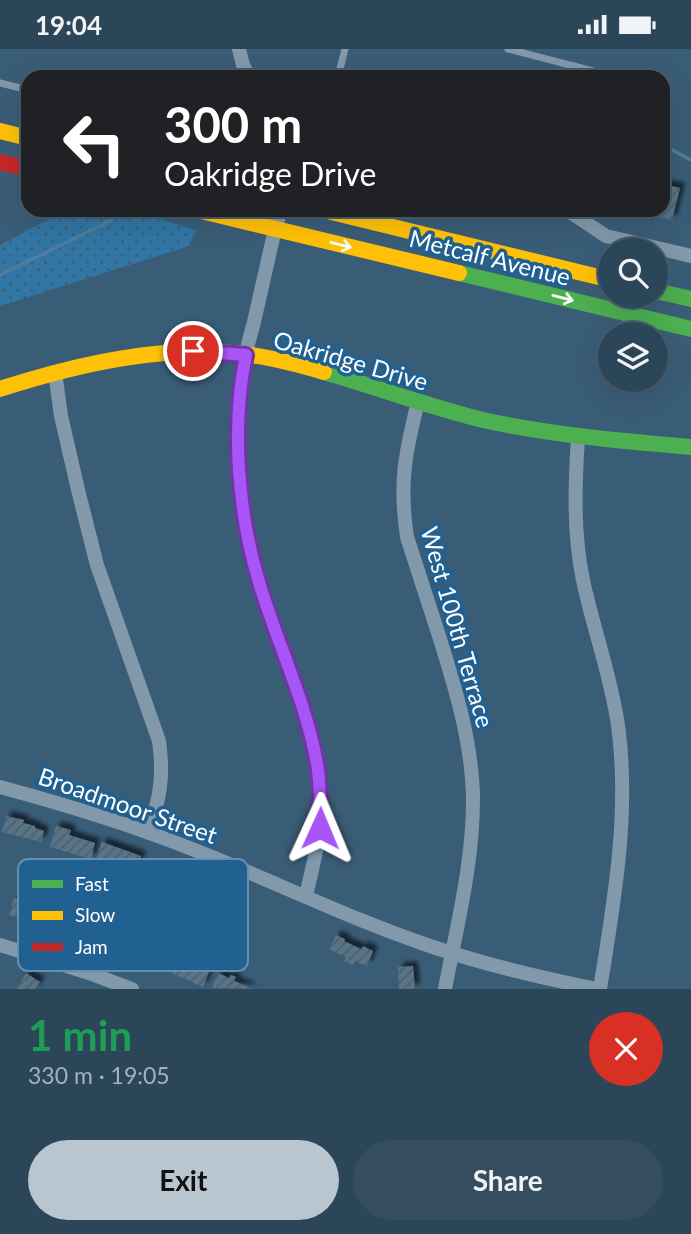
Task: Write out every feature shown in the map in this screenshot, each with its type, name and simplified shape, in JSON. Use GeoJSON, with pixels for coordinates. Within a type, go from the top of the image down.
{"type":"FeatureCollection","features":[{"type":"Feature","properties":{"kind":"main road"},"geometry":{"type":"LineString","coordinates":[[0,131],[21,136]]}},
{"type":"Feature","properties":{"kind":"main road"},"geometry":{"type":"LineString","coordinates":[[0,162],[21,167]]}},
{"type":"Feature","properties":{"kind":"main road","name":"Metcalf Avenue"},"geometry":{"type":"LineString","coordinates":[[226,217],[691,329]]}},
{"type":"Feature","properties":{"kind":"main road","name":"Metcalf Avenue"},"geometry":{"type":"LineString","coordinates":[[352,217],[598,277]]}},
{"type":"Feature","properties":{"kind":"main road"},"geometry":{"type":"LineString","coordinates":[[668,294],[691,299]]}},
{"type":"Feature","properties":{"kind":"main road","name":"Oakridge Drive"},"geometry":{"type":"LineString","coordinates":[[0,389],[55,372],[122,357],[193,351],[246,355],[288,362],[482,420],[579,437],[691,447]]}},
{"type":"Feature","properties":{"kind":"street"},"geometry":{"type":"LineString","coordinates":[[239,49],[246,70]]}},
{"type":"Feature","properties":{"kind":"street"},"geometry":{"type":"LineString","coordinates":[[279,217],[246,355],[240,406],[239,455],[249,546],[262,593],[308,724],[318,767],[320,828],[306,895]]}},
{"type":"Feature","properties":{"kind":"street"},"geometry":{"type":"LineString","coordinates":[[578,217],[606,236],[691,256]]}},
{"type":"Feature","properties":{"kind":"street"},"geometry":{"type":"LineString","coordinates":[[55,372],[61,416],[97,565],[159,741],[162,783],[148,832]]}},
{"type":"Feature","properties":{"kind":"street","name":"West 100th Terrace"},"geometry":{"type":"LineString","coordinates":[[418,402],[404,464],[404,514],[408,537],[464,720],[472,793],[472,835],[445,989]]}},
{"type":"Feature","properties":{"kind":"street"},"geometry":{"type":"LineString","coordinates":[[579,437],[575,510],[578,550],[613,700],[622,762],[621,834],[599,989]]}},
{"type":"Feature","properties":{"kind":"street","name":"Broadmoor Street"},"geometry":{"type":"LineString","coordinates":[[0,787],[148,832],[216,859]]}},
{"type":"Feature","properties":{"kind":"street","name":"Broadmoor Street"},"geometry":{"type":"LineString","coordinates":[[248,872],[406,937],[452,953],[519,972],[599,989]]}},
{"type":"Feature","properties":{"kind":"street"},"geometry":{"type":"LineString","coordinates":[[0,945],[18,951]]}},
{"type":"Feature","properties":{"kind":"street"},"geometry":{"type":"LineString","coordinates":[[83,971],[132,989]]}},
{"type":"Feature","properties":{"kind":"lane"},"geometry":{"type":"LineString","coordinates":[[340,70],[345,49]]}},
{"type":"Feature","properties":{"kind":"lane"},"geometry":{"type":"LineString","coordinates":[[508,49],[590,70]]}},
{"type":"Feature","properties":{"kind":"lane"},"geometry":{"type":"LineString","coordinates":[[574,70],[575,66]]}},
{"type":"Feature","properties":{"kind":"lane"},"geometry":{"type":"LineString","coordinates":[[0,83],[21,88]]}},
{"type":"Feature","properties":{"kind":"shaded area"},"geometry":{"type":"Polygon","coordinates":[[[53,217],[152,217],[196,230],[189,246],[0,306],[0,245],[53,217]]]}},
{"type":"Feature","properties":{"kind":"building"},"geometry":{"type":"Polygon","coordinates":[[[670,186],[680,188],[672,220],[660,217],[670,217],[670,186]]]}},
{"type":"Feature","properties":{"kind":"building"},"geometry":{"type":"Polygon","coordinates":[[[6,816],[24,820],[23,823],[44,831],[41,842],[2,832],[6,816]]]}},
{"type":"Feature","properties":{"kind":"building"},"geometry":{"type":"Polygon","coordinates":[[[56,826],[71,830],[69,835],[95,843],[91,859],[50,847],[56,826]]]}},
{"type":"Feature","properties":{"kind":"building"},"geometry":{"type":"Polygon","coordinates":[[[102,842],[141,856],[140,859],[96,859],[102,842]]]}},
{"type":"Feature","properties":{"kind":"building"},"geometry":{"type":"Polygon","coordinates":[[[14,898],[18,899],[18,917],[9,915],[14,898]]]}},
{"type":"Feature","properties":{"kind":"building"},"geometry":{"type":"Polygon","coordinates":[[[336,935],[361,949],[363,946],[373,951],[367,966],[355,961],[353,965],[344,961],[346,957],[329,949],[336,935]]]}},
{"type":"Feature","properties":{"kind":"building"},"geometry":{"type":"Polygon","coordinates":[[[413,966],[415,989],[399,989],[398,967],[413,966]]]}},
{"type":"Feature","properties":{"kind":"building"},"geometry":{"type":"Polygon","coordinates":[[[173,971],[209,972],[203,987],[172,973],[173,971]]]}},
{"type":"Feature","properties":{"kind":"building"},"geometry":{"type":"Polygon","coordinates":[[[26,973],[40,982],[35,989],[16,989],[26,973]]]}},
{"type":"Feature","properties":{"kind":"building"},"geometry":{"type":"Polygon","coordinates":[[[218,973],[229,978],[231,975],[236,977],[234,981],[253,989],[212,988],[218,973]]]}},
{"type":"Feature","properties":{"kind":"waterway"},"geometry":{"type":"LineString","coordinates":[[670,149],[691,160]]}},
{"type":"Feature","properties":{"kind":"waterway"},"geometry":{"type":"LineString","coordinates":[[0,275],[112,220]]}},
{"type":"Feature","properties":{"kind":"traffic: fast"},"geometry":{"type":"LineString","coordinates":[[459,273],[691,329]]}},
{"type":"Feature","properties":{"kind":"traffic: fast"},"geometry":{"type":"LineString","coordinates":[[668,294],[691,299]]}},
{"type":"Feature","properties":{"kind":"traffic: fast"},"geometry":{"type":"LineString","coordinates":[[324,372],[483,420],[561,434],[691,447]]}},
{"type":"Feature","properties":{"kind":"traffic: slow"},"geometry":{"type":"LineString","coordinates":[[0,131],[21,136]]}},
{"type":"Feature","properties":{"kind":"traffic: slow"},"geometry":{"type":"LineString","coordinates":[[226,217],[459,273]]}},
{"type":"Feature","properties":{"kind":"traffic: slow"},"geometry":{"type":"LineString","coordinates":[[352,217],[598,277]]}},
{"type":"Feature","properties":{"kind":"traffic: slow"},"geometry":{"type":"LineString","coordinates":[[0,389],[92,364],[186,352],[259,356],[324,372]]}},
{"type":"Feature","properties":{"kind":"traffic: jam"},"geometry":{"type":"LineString","coordinates":[[0,162],[21,167]]}},
{"type":"Feature","properties":{"kind":"route"},"geometry":{"type":"LineString","coordinates":[[193,351],[246,355],[240,406],[239,455],[249,546],[311,735],[321,797],[320,828]]}}]}
